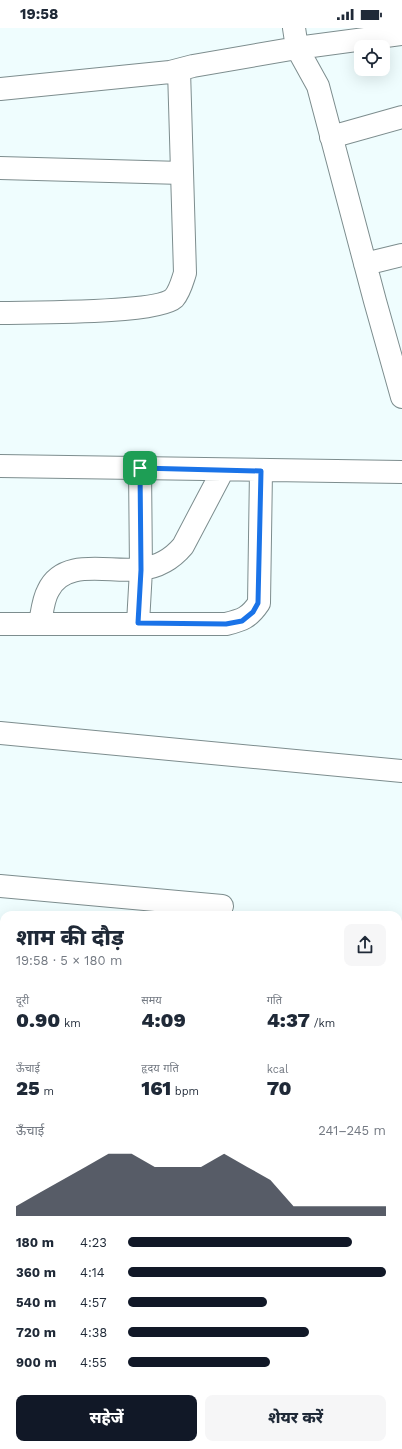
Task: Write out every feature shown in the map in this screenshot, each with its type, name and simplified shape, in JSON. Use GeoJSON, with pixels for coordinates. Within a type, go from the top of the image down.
{"type":"FeatureCollection","features":[{"type":"Feature","properties":{"kind":"street"},"geometry":{"type":"LineString","coordinates":[[0,89],[170,72],[306,37],[402,34]]}},
{"type":"Feature","properties":{"kind":"street"},"geometry":{"type":"LineString","coordinates":[[306,37],[364,264],[402,397]]}},
{"type":"Feature","properties":{"kind":"street"},"geometry":{"type":"LineString","coordinates":[[0,313],[104,311],[159,304],[173,299],[181,288],[185,273],[179,70]]}},
{"type":"Feature","properties":{"kind":"street"},"geometry":{"type":"LineString","coordinates":[[332,137],[402,118]]}},
{"type":"Feature","properties":{"kind":"street"},"geometry":{"type":"LineString","coordinates":[[0,168],[182,173]]}},
{"type":"Feature","properties":{"kind":"street"},"geometry":{"type":"LineString","coordinates":[[364,264],[402,255]]}},
{"type":"Feature","properties":{"kind":"street"},"geometry":{"type":"LineString","coordinates":[[0,466],[402,472]]}},
{"type":"Feature","properties":{"kind":"street"},"geometry":{"type":"LineString","coordinates":[[138,623],[141,570],[140,468]]}},
{"type":"Feature","properties":{"kind":"street"},"geometry":{"type":"LineString","coordinates":[[40,623],[48,591],[54,581],[65,573],[81,569],[141,570],[164,563],[174,557],[183,546],[223,470]]}},
{"type":"Feature","properties":{"kind":"street"},"geometry":{"type":"LineString","coordinates":[[0,624],[226,624],[242,621],[253,612],[258,603],[261,471]]}},
{"type":"Feature","properties":{"kind":"street"},"geometry":{"type":"LineString","coordinates":[[0,733],[402,771]]}},
{"type":"Feature","properties":{"kind":"street"},"geometry":{"type":"LineString","coordinates":[[0,886],[222,906]]}},
{"type":"Feature","properties":{"kind":"route"},"geometry":{"type":"LineString","coordinates":[[140,468],[261,471],[258,603],[253,612],[242,621],[226,624],[138,623],[141,570],[140,468]]}}]}
